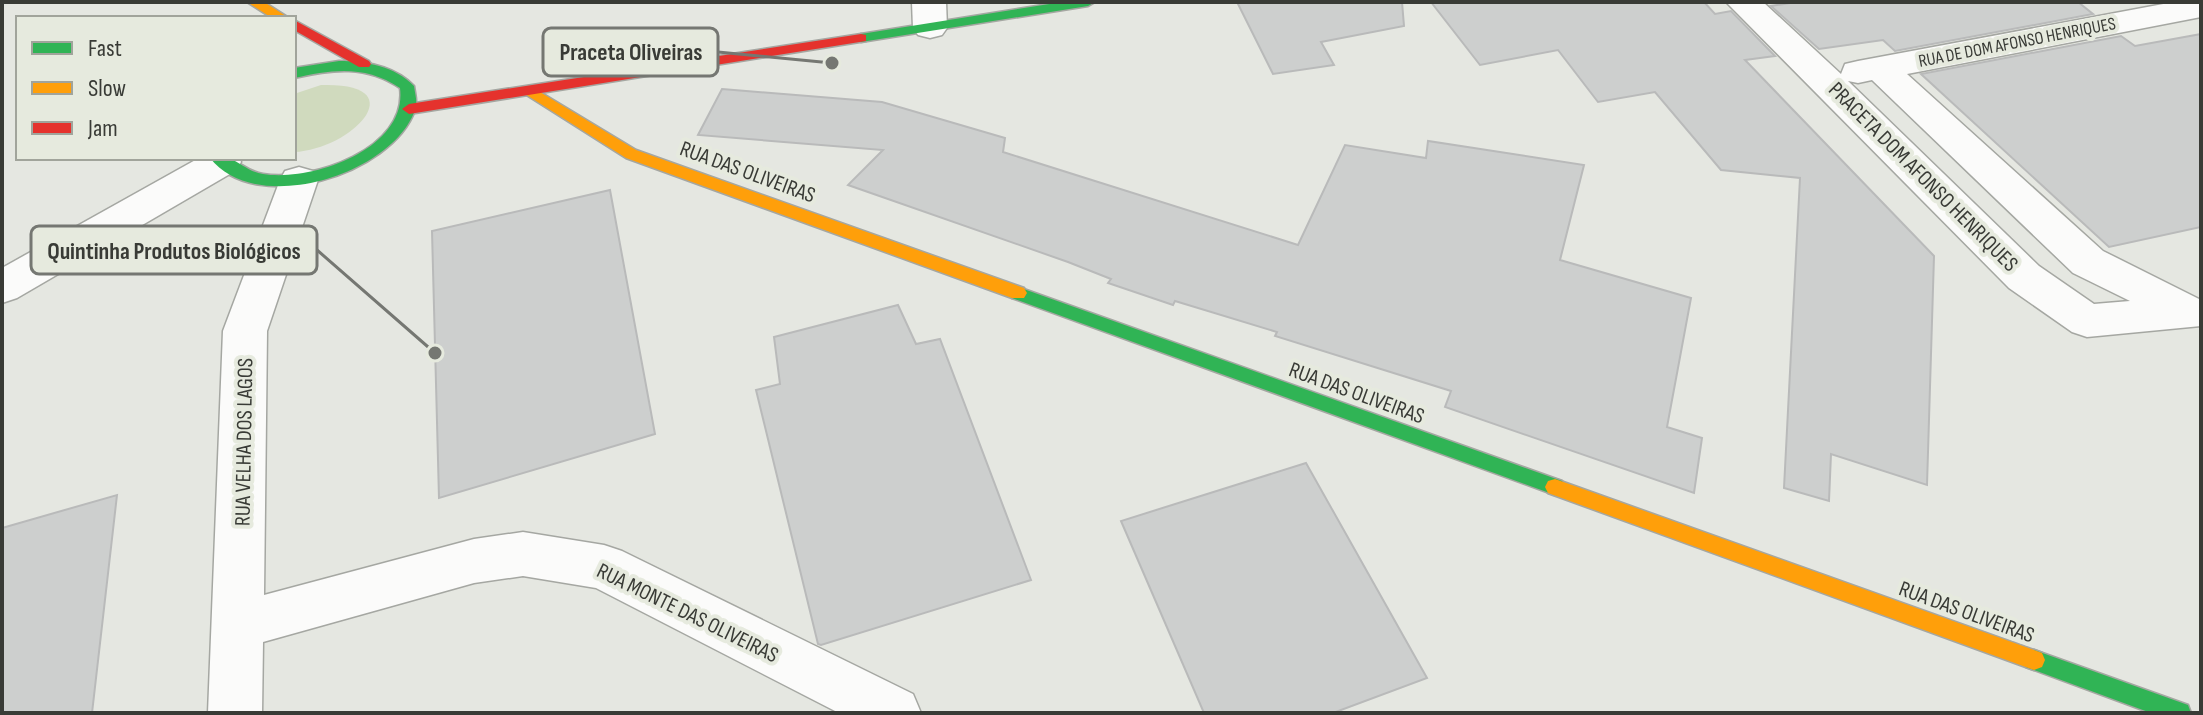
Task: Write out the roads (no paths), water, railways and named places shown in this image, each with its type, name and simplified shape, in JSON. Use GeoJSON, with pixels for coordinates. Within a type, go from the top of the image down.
{"type":"FeatureCollection","features":[{"type":"Feature","properties":{"kind":"street"},"geometry":{"type":"LineString","coordinates":[[409,109],[530,91],[930,15],[1088,2]]}},
{"type":"Feature","properties":{"kind":"street"},"geometry":{"type":"LineString","coordinates":[[1743,2],[1825,78]]}},
{"type":"Feature","properties":{"kind":"street","name":"RUA DE DOM AFONSO HENRIQUES"},"geometry":{"type":"LineString","coordinates":[[1880,68],[2201,7]]}},
{"type":"Feature","properties":{"kind":"street"},"geometry":{"type":"LineString","coordinates":[[2,287],[220,160],[232,172],[261,181],[299,180],[338,170],[374,151],[399,129],[409,109],[407,86],[391,71],[364,64],[296,25]]}},
{"type":"Feature","properties":{"kind":"street"},"geometry":{"type":"LineString","coordinates":[[296,73],[330,65],[364,64]]}},
{"type":"Feature","properties":{"kind":"street","name":"PRACETA DOM AFONSO HENRIQUES"},"geometry":{"type":"LineString","coordinates":[[1825,78],[1880,68],[2088,262],[2197,311]]}},
{"type":"Feature","properties":{"kind":"street","name":"PRACETA DOM AFONSO HENRIQUES"},"geometry":{"type":"LineString","coordinates":[[1825,78],[2024,277],[2087,321],[2197,311]]}},
{"type":"Feature","properties":{"kind":"street","name":"RUA DAS OLIVEIRAS"},"geometry":{"type":"LineString","coordinates":[[530,91],[631,154],[2180,713]]}},
{"type":"Feature","properties":{"kind":"street","name":"RUA VELHA DOS LAGOS"},"geometry":{"type":"LineString","coordinates":[[235,713],[245,331],[299,180]]}},
{"type":"Feature","properties":{"kind":"street","name":"PRACETA DOM AFONSO HENRIQUES"},"geometry":{"type":"LineString","coordinates":[[2024,277],[2088,262]]}},
{"type":"Feature","properties":{"kind":"street","name":"RUA MONTE DAS OLIVEIRAS"},"geometry":{"type":"LineString","coordinates":[[239,625],[474,561],[523,554],[604,567],[894,713]]}},
{"type":"Feature","properties":{"kind":"place","name":"Praceta Oliveiras"},"geometry":{"type":"Point","coordinates":[832,63]}},
{"type":"Feature","properties":{"kind":"place","name":"Quintinha Produtos Biológicos"},"geometry":{"type":"Point","coordinates":[435,353]}}]}
